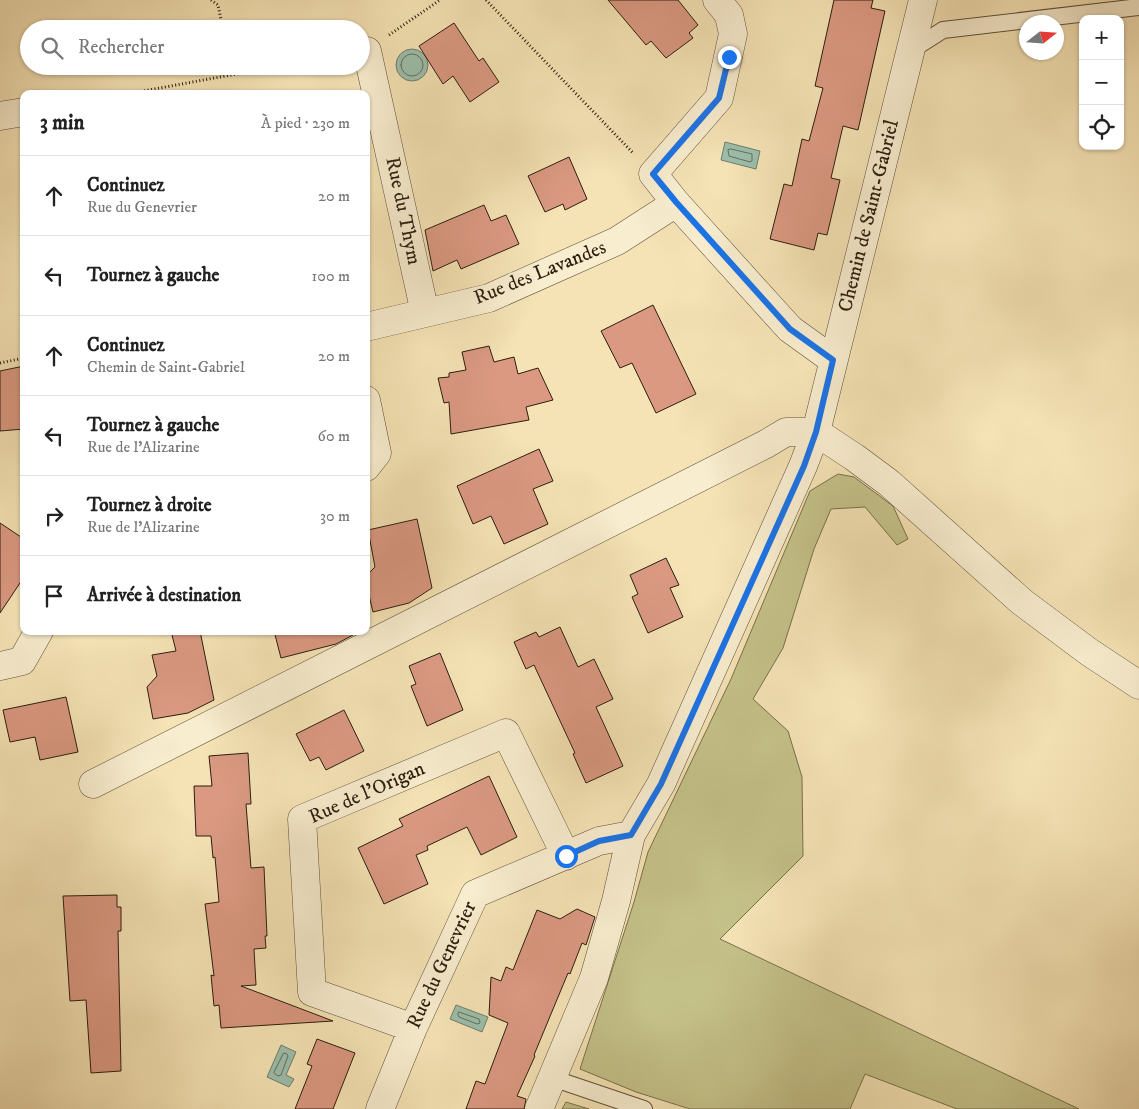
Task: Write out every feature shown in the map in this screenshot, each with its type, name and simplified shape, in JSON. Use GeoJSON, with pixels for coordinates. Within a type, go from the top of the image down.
{"type":"FeatureCollection","features":[{"type":"Feature","properties":{"kind":"street"},"geometry":{"type":"LineString","coordinates":[[717,0],[729,15],[733,34],[719,98],[653,174],[790,329],[833,360]]}},
{"type":"Feature","properties":{"kind":"street","name":"Chemin de Saint-Gabriel"},"geometry":{"type":"LineString","coordinates":[[539,1109],[594,978],[616,901],[631,835],[661,784],[804,466],[816,432],[923,0]]}},
{"type":"Feature","properties":{"kind":"street","name":"Rue du Thym"},"geometry":{"type":"LineString","coordinates":[[370,64],[425,314]]}},
{"type":"Feature","properties":{"kind":"street"},"geometry":{"type":"LineString","coordinates":[[0,116],[20,113]]}},
{"type":"Feature","properties":{"kind":"street","name":"Rue des Lavandes"},"geometry":{"type":"LineString","coordinates":[[370,326],[490,298],[616,241],[676,202]]}},
{"type":"Feature","properties":{"kind":"street"},"geometry":{"type":"LineString","coordinates":[[370,419],[377,453],[370,462]]}},
{"type":"Feature","properties":{"kind":"street"},"geometry":{"type":"LineString","coordinates":[[93,784],[766,444],[786,432],[816,432],[854,457],[889,484],[1022,602],[1089,652],[1139,685]]}},
{"type":"Feature","properties":{"kind":"street"},"geometry":{"type":"LineString","coordinates":[[0,666],[22,661],[37,635]]}},
{"type":"Feature","properties":{"kind":"street","name":"Rue de l'Origan"},"geometry":{"type":"LineString","coordinates":[[413,1028],[312,992],[302,819],[506,733],[566,856]]}},
{"type":"Feature","properties":{"kind":"street","name":"Rue du Genevrier"},"geometry":{"type":"LineString","coordinates":[[380,1109],[413,1028],[475,894],[599,841],[631,835]]}},
{"type":"Feature","properties":{"kind":"lane"},"geometry":{"type":"LineString","coordinates":[[910,51],[943,30],[1139,7]]}},
{"type":"Feature","properties":{"kind":"lane"},"geometry":{"type":"LineString","coordinates":[[552,1078],[644,1109]]}},
{"type":"Feature","properties":{"kind":"path"},"geometry":{"type":"LineString","coordinates":[[211,0],[218,5],[221,20]]}},
{"type":"Feature","properties":{"kind":"path"},"geometry":{"type":"LineString","coordinates":[[370,48],[440,0]]}},
{"type":"Feature","properties":{"kind":"path"},"geometry":{"type":"LineString","coordinates":[[486,0],[653,174]]}},
{"type":"Feature","properties":{"kind":"path"},"geometry":{"type":"LineString","coordinates":[[149,90],[232,75]]}},
{"type":"Feature","properties":{"kind":"path"},"geometry":{"type":"LineString","coordinates":[[0,363],[20,359]]}},
{"type":"Feature","properties":{"kind":"shaded area"},"geometry":{"type":"Polygon","coordinates":[[[838,474],[854,477],[893,506],[908,539],[897,545],[865,507],[831,509],[814,549],[783,648],[753,699],[788,731],[802,777],[803,856],[720,939],[1079,1109],[957,1109],[865,1074],[850,1109],[690,1109],[636,1092],[580,1069],[634,902],[648,852],[731,679],[810,491],[838,474]]]}},
{"type":"Feature","properties":{"kind":"shaded area"},"geometry":{"type":"Polygon","coordinates":[[[566,1102],[589,1109],[562,1109],[566,1102]]]}},
{"type":"Feature","properties":{"kind":"water"},"geometry":{"type":"Polygon","coordinates":[[[412,49],[418,50],[423,54],[427,59],[427,71],[423,76],[418,80],[412,81],[406,80],[401,76],[397,71],[396,65],[397,59],[401,54],[406,50],[412,49]]]}},
{"type":"Feature","properties":{"kind":"water"},"geometry":{"type":"Polygon","coordinates":[[[725,142],[760,151],[756,169],[721,160],[725,142]]]}},
{"type":"Feature","properties":{"kind":"water"},"geometry":{"type":"Polygon","coordinates":[[[456,1005],[488,1017],[482,1032],[450,1019],[456,1005]]]}},
{"type":"Feature","properties":{"kind":"water"},"geometry":{"type":"Polygon","coordinates":[[[281,1045],[296,1052],[286,1075],[294,1079],[289,1087],[267,1077],[281,1045]]]}},
{"type":"Feature","properties":{"kind":"building"},"geometry":{"type":"Polygon","coordinates":[[[608,0],[678,0],[698,25],[689,33],[693,38],[666,58],[651,41],[646,45],[608,0]]]}},
{"type":"Feature","properties":{"kind":"building"},"geometry":{"type":"Polygon","coordinates":[[[834,0],[873,0],[871,8],[885,11],[858,130],[843,126],[831,178],[840,180],[827,235],[818,233],[814,250],[770,239],[784,184],[792,186],[802,139],[809,141],[823,88],[815,86],[834,0]]]}},
{"type":"Feature","properties":{"kind":"building"},"geometry":{"type":"Polygon","coordinates":[[[454,23],[479,61],[483,58],[499,82],[470,102],[453,76],[443,84],[419,46],[454,23]]]}},
{"type":"Feature","properties":{"kind":"building"},"geometry":{"type":"Polygon","coordinates":[[[569,157],[587,199],[565,210],[563,204],[545,212],[528,176],[569,157]]]}},
{"type":"Feature","properties":{"kind":"building"},"geometry":{"type":"Polygon","coordinates":[[[484,205],[491,221],[506,215],[519,244],[461,269],[457,260],[433,271],[425,230],[484,205]]]}},
{"type":"Feature","properties":{"kind":"building"},"geometry":{"type":"Polygon","coordinates":[[[653,305],[696,394],[656,413],[632,363],[620,368],[601,331],[653,305]]]}},
{"type":"Feature","properties":{"kind":"building"},"geometry":{"type":"Polygon","coordinates":[[[489,346],[494,362],[514,357],[518,374],[538,368],[553,400],[526,407],[529,420],[451,434],[449,402],[444,403],[438,378],[449,377],[449,373],[466,370],[462,352],[489,346]]]}},
{"type":"Feature","properties":{"kind":"building"},"geometry":{"type":"Polygon","coordinates":[[[20,367],[20,429],[0,431],[0,371],[20,367]]]}},
{"type":"Feature","properties":{"kind":"building"},"geometry":{"type":"Polygon","coordinates":[[[539,449],[553,481],[533,489],[548,524],[504,544],[491,516],[473,524],[457,486],[539,449]]]}},
{"type":"Feature","properties":{"kind":"building"},"geometry":{"type":"Polygon","coordinates":[[[417,519],[432,588],[409,603],[373,612],[370,600],[370,572],[375,567],[370,530],[417,519]]]}},
{"type":"Feature","properties":{"kind":"building"},"geometry":{"type":"Polygon","coordinates":[[[0,523],[20,536],[20,583],[0,613],[0,523]]]}},
{"type":"Feature","properties":{"kind":"building"},"geometry":{"type":"Polygon","coordinates":[[[666,558],[679,585],[670,588],[683,617],[648,633],[632,597],[638,594],[630,575],[666,558]]]}},
{"type":"Feature","properties":{"kind":"building"},"geometry":{"type":"Polygon","coordinates":[[[560,627],[578,667],[594,659],[613,699],[596,707],[623,766],[586,783],[573,754],[575,753],[534,665],[526,669],[514,642],[536,632],[539,637],[560,627]]]}},
{"type":"Feature","properties":{"kind":"building"},"geometry":{"type":"Polygon","coordinates":[[[172,635],[201,635],[214,700],[188,713],[153,719],[147,687],[157,676],[152,655],[176,651],[172,635]]]}},
{"type":"Feature","properties":{"kind":"building"},"geometry":{"type":"Polygon","coordinates":[[[275,635],[353,635],[336,644],[281,658],[275,635]]]}},
{"type":"Feature","properties":{"kind":"building"},"geometry":{"type":"Polygon","coordinates":[[[440,653],[463,710],[427,726],[411,686],[416,684],[409,666],[440,653]]]}},
{"type":"Feature","properties":{"kind":"building"},"geometry":{"type":"Polygon","coordinates":[[[66,697],[78,752],[40,760],[35,737],[10,742],[3,710],[66,697]]]}},
{"type":"Feature","properties":{"kind":"building"},"geometry":{"type":"Polygon","coordinates":[[[344,710],[364,751],[326,770],[319,757],[310,761],[296,734],[344,710]]]}},
{"type":"Feature","properties":{"kind":"building"},"geometry":{"type":"Polygon","coordinates":[[[248,753],[251,804],[246,804],[251,868],[264,867],[267,936],[265,936],[266,948],[254,949],[256,985],[241,986],[333,1021],[221,1028],[219,1005],[214,1006],[211,975],[214,976],[205,904],[219,902],[215,857],[213,858],[211,836],[196,836],[194,786],[212,786],[209,756],[248,753]]]}},
{"type":"Feature","properties":{"kind":"building"},"geometry":{"type":"Polygon","coordinates":[[[489,776],[517,837],[481,855],[467,827],[427,846],[428,850],[416,855],[428,884],[384,904],[358,848],[403,826],[399,819],[489,776]]]}},
{"type":"Feature","properties":{"kind":"building"},"geometry":{"type":"Polygon","coordinates":[[[117,895],[117,907],[121,907],[121,931],[118,931],[121,1071],[91,1073],[86,1000],[70,1001],[63,896],[117,895]]]}},
{"type":"Feature","properties":{"kind":"building"},"geometry":{"type":"Polygon","coordinates":[[[577,909],[595,917],[586,945],[582,943],[570,974],[568,973],[517,1096],[526,1099],[524,1109],[466,1109],[476,1081],[485,1084],[508,1023],[489,1015],[491,977],[501,981],[506,967],[513,970],[537,910],[560,919],[577,909]]]}},
{"type":"Feature","properties":{"kind":"building"},"geometry":{"type":"Polygon","coordinates":[[[317,1039],[355,1053],[333,1109],[295,1109],[312,1066],[307,1064],[317,1039]]]}},
{"type":"Feature","properties":{"kind":"route"},"geometry":{"type":"LineString","coordinates":[[566,856],[599,841],[631,835],[661,784],[804,466],[816,432],[833,360],[790,329],[653,174],[719,98],[729,57]]}}]}
